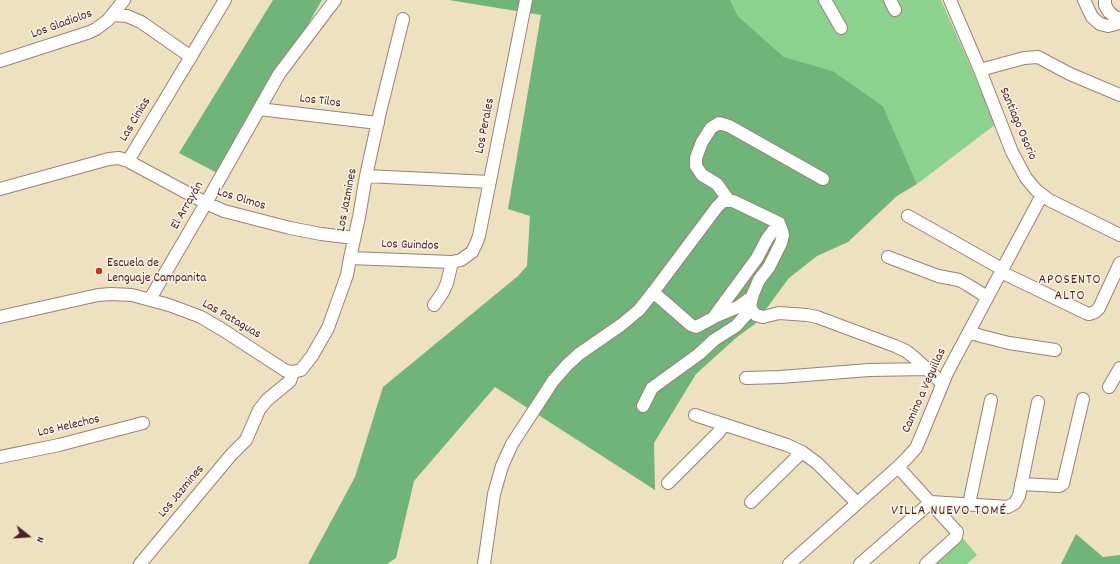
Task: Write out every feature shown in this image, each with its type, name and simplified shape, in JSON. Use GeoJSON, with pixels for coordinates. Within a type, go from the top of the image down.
{"type":"FeatureCollection","features":[{"type":"Feature","properties":{"kind":"street","name":"Los Gladiolos"},"geometry":{"type":"LineString","coordinates":[[0,61],[90,32],[102,25],[113,15],[124,0]]}},
{"type":"Feature","properties":{"kind":"street","name":"Las Cinias"},"geometry":{"type":"LineString","coordinates":[[0,189],[109,159],[119,158],[128,161],[225,0]]}},
{"type":"Feature","properties":{"kind":"street","name":"El Arrayán"},"geometry":{"type":"LineString","coordinates":[[150,299],[206,204],[279,74],[335,0]]}},
{"type":"Feature","properties":{"kind":"street","name":"Los Perales"},"geometry":{"type":"LineString","coordinates":[[469,256],[474,249],[479,236],[526,0]]}},
{"type":"Feature","properties":{"kind":"street"},"geometry":{"type":"LineString","coordinates":[[825,0],[841,28]]}},
{"type":"Feature","properties":{"kind":"street","name":"Santiago Osorio"},"geometry":{"type":"LineString","coordinates":[[950,0],[980,70],[1012,152],[1018,165],[1031,184],[1042,195],[1066,209],[1120,235]]}},
{"type":"Feature","properties":{"kind":"street"},"geometry":{"type":"LineString","coordinates":[[1084,0],[1092,17],[1100,24],[1108,26],[1116,24],[1120,21],[1109,12],[1105,5],[1105,0]]}},
{"type":"Feature","properties":{"kind":"street"},"geometry":{"type":"LineString","coordinates":[[113,15],[127,16],[141,22],[191,57]]}},
{"type":"Feature","properties":{"kind":"street","name":"Los Jazmines"},"geometry":{"type":"LineString","coordinates":[[140,564],[231,455],[246,440],[259,410],[267,400],[290,381],[294,372],[301,370],[304,367],[320,344],[328,328],[347,275],[366,176],[403,20]]}},
{"type":"Feature","properties":{"kind":"street"},"geometry":{"type":"LineString","coordinates":[[980,70],[1024,58],[1038,57],[1076,76],[1120,95]]}},
{"type":"Feature","properties":{"kind":"street","name":"Los Tilos"},"geometry":{"type":"LineString","coordinates":[[260,109],[378,123]]}},
{"type":"Feature","properties":{"kind":"street"},"geometry":{"type":"LineString","coordinates":[[729,201],[717,184],[702,175],[696,166],[696,158],[702,142],[711,128],[718,123],[729,126],[823,179]]}},
{"type":"Feature","properties":{"kind":"street","name":"Los Olmos"},"geometry":{"type":"LineString","coordinates":[[128,161],[206,204],[240,216],[321,234],[354,238]]}},
{"type":"Feature","properties":{"kind":"street"},"geometry":{"type":"LineString","coordinates":[[366,176],[490,182]]}},
{"type":"Feature","properties":{"kind":"street","name":"Camino a Veguillas"},"geometry":{"type":"LineString","coordinates":[[789,564],[912,453],[919,441],[942,383],[1042,195]]}},
{"type":"Feature","properties":{"kind":"street"},"geometry":{"type":"LineString","coordinates":[[484,564],[497,480],[507,455],[518,434],[553,381],[579,354],[632,317],[654,292],[717,206],[722,202],[736,202],[779,223],[783,235],[781,243],[769,267],[759,280],[752,303],[736,326],[714,340],[699,354],[652,388],[643,406]]}},
{"type":"Feature","properties":{"kind":"street"},"geometry":{"type":"LineString","coordinates":[[908,216],[1002,270],[1086,313],[1092,313],[1098,310],[1120,263]]}},
{"type":"Feature","properties":{"kind":"street"},"geometry":{"type":"LineString","coordinates":[[713,318],[757,258],[767,239],[779,223]]}},
{"type":"Feature","properties":{"kind":"street","name":"Los Guindos"},"geometry":{"type":"LineString","coordinates":[[350,258],[452,262],[469,256]]}},
{"type":"Feature","properties":{"kind":"street"},"geometry":{"type":"LineString","coordinates":[[888,257],[938,276],[959,280],[987,297]]}},
{"type":"Feature","properties":{"kind":"street"},"geometry":{"type":"LineString","coordinates":[[434,305],[447,283],[452,262]]}},
{"type":"Feature","properties":{"kind":"street"},"geometry":{"type":"LineString","coordinates":[[654,292],[691,326],[696,327],[738,307],[752,303]]}},
{"type":"Feature","properties":{"kind":"street"},"geometry":{"type":"LineString","coordinates":[[0,317],[98,295],[123,294],[150,299]]}},
{"type":"Feature","properties":{"kind":"street","name":"Las Pataguas"},"geometry":{"type":"LineString","coordinates":[[150,299],[188,312],[213,324],[282,369],[289,372],[294,372]]}},
{"type":"Feature","properties":{"kind":"street"},"geometry":{"type":"LineString","coordinates":[[752,303],[756,315],[759,316],[763,317],[779,314],[798,314],[817,317],[901,348],[942,383]]}},
{"type":"Feature","properties":{"kind":"street"},"geometry":{"type":"LineString","coordinates":[[968,332],[1009,343],[1055,350]]}},
{"type":"Feature","properties":{"kind":"street"},"geometry":{"type":"LineString","coordinates":[[1109,387],[1120,368]]}},
{"type":"Feature","properties":{"kind":"street"},"geometry":{"type":"LineString","coordinates":[[746,378],[869,370],[928,370]]}},
{"type":"Feature","properties":{"kind":"street"},"geometry":{"type":"LineString","coordinates":[[1021,484],[1062,485],[1064,482],[1083,399]]}},
{"type":"Feature","properties":{"kind":"street"},"geometry":{"type":"LineString","coordinates":[[969,504],[991,400]]}},
{"type":"Feature","properties":{"kind":"street"},"geometry":{"type":"LineString","coordinates":[[860,564],[931,502],[1008,507],[1013,505],[1018,500],[1038,402]]}},
{"type":"Feature","properties":{"kind":"street"},"geometry":{"type":"LineString","coordinates":[[695,415],[787,445],[802,452],[816,463],[857,502]]}},
{"type":"Feature","properties":{"kind":"street","name":"Los Helechos"},"geometry":{"type":"LineString","coordinates":[[0,457],[58,445],[144,423]]}},
{"type":"Feature","properties":{"kind":"street"},"geometry":{"type":"LineString","coordinates":[[668,483],[718,433],[724,424]]}},
{"type":"Feature","properties":{"kind":"street"},"geometry":{"type":"LineString","coordinates":[[751,502],[802,452]]}},
{"type":"Feature","properties":{"kind":"street"},"geometry":{"type":"LineString","coordinates":[[898,467],[956,530],[957,535],[926,564]]}},
{"type":"Feature","properties":{"kind":"street"},"geometry":{"type":"LineString","coordinates":[[950,523],[956,503]]}},
{"type":"Feature","properties":{"kind":"green space"},"geometry":{"type":"Polygon","coordinates":[[[273,0],[322,0],[221,175],[179,153],[273,0]]]}},
{"type":"Feature","properties":{"kind":"green space"},"geometry":{"type":"Polygon","coordinates":[[[449,0],[730,0],[738,16],[784,57],[833,71],[883,106],[917,184],[897,196],[848,242],[817,256],[789,278],[755,324],[737,337],[696,374],[654,443],[655,490],[495,387],[414,481],[396,558],[387,564],[308,564],[355,477],[383,387],[518,276],[527,266],[530,216],[508,209],[541,15],[449,0]]]}},
{"type":"Feature","properties":{"kind":"green space"},"geometry":{"type":"Polygon","coordinates":[[[730,0],[941,0],[996,124],[917,184],[883,106],[833,71],[784,57],[738,16],[730,0]]]}},
{"type":"Feature","properties":{"kind":"green space"},"geometry":{"type":"Polygon","coordinates":[[[1076,534],[1103,557],[1120,555],[1120,564],[1061,564],[1076,534]]]}},
{"type":"Feature","properties":{"kind":"green space"},"geometry":{"type":"Polygon","coordinates":[[[961,536],[977,555],[967,564],[931,564],[961,536]]]}},
{"type":"Feature","properties":{"kind":"place","name":"Escuela de Lenguaje Campanita"},"geometry":{"type":"Point","coordinates":[99,271]}},
{"type":"Feature","properties":{"kind":"district","name":"APOSENTO ALTO"},"geometry":{"type":"Point","coordinates":[1070,290]}},
{"type":"Feature","properties":{"kind":"district","name":"VILLA NUEVO TOMÉ"},"geometry":{"type":"Point","coordinates":[949,512]}}]}
